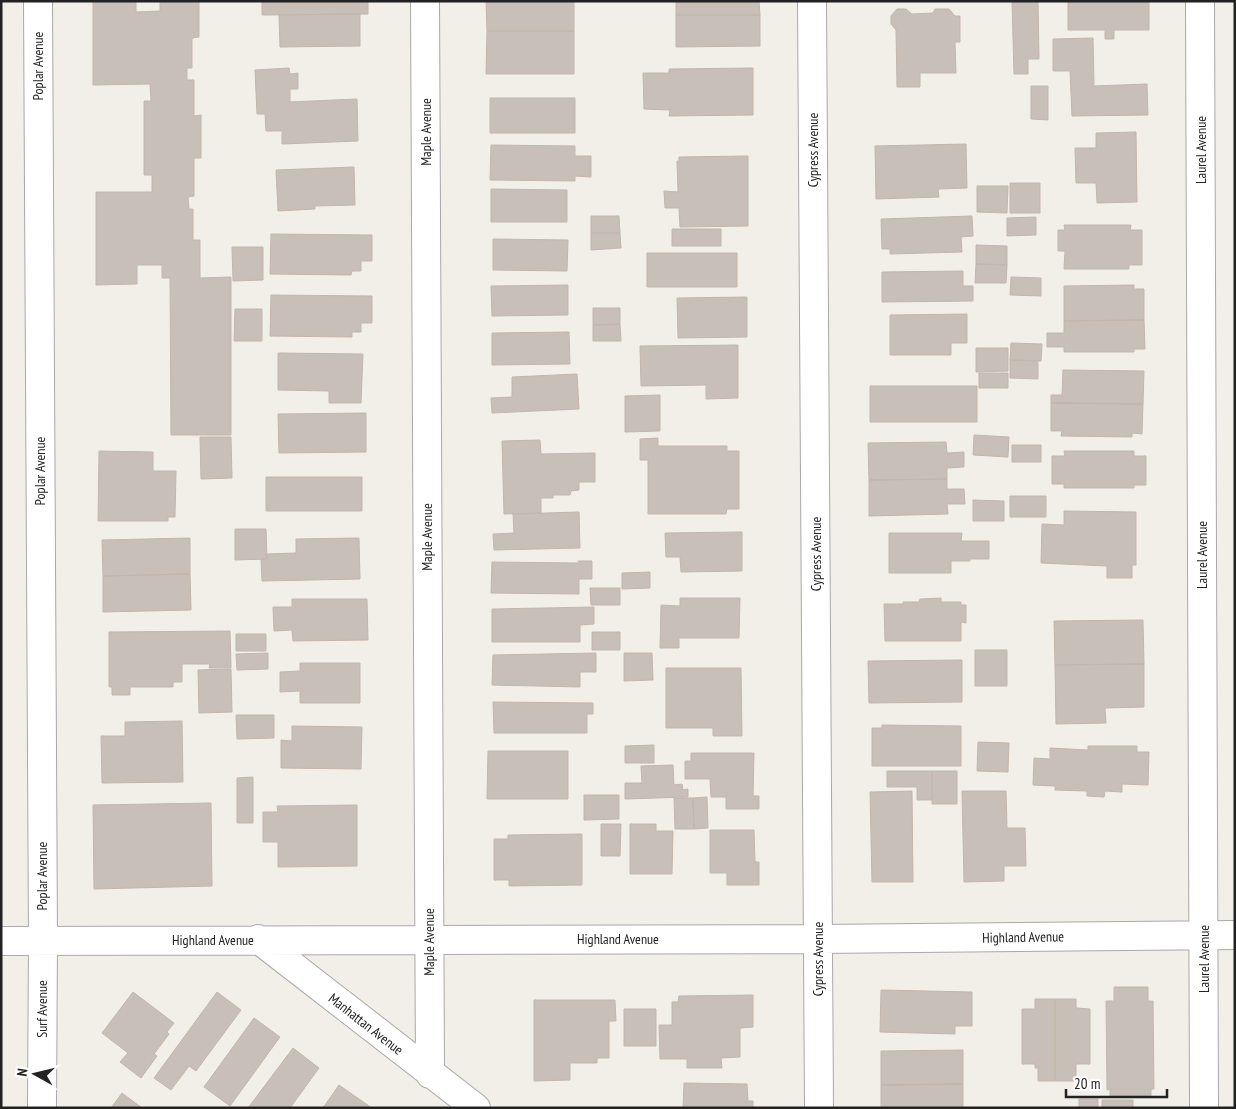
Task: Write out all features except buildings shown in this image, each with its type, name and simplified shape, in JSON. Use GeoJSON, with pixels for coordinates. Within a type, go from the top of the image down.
{"type":"FeatureCollection","features":[{"type":"Feature","properties":{"kind":"street","name":"Poplar Avenue"},"geometry":{"type":"LineString","coordinates":[[38,1],[43,941]]}},
{"type":"Feature","properties":{"kind":"street","name":"Maple Avenue"},"geometry":{"type":"LineString","coordinates":[[425,1],[430,1074]]}},
{"type":"Feature","properties":{"kind":"street","name":"Cypress Avenue"},"geometry":{"type":"LineString","coordinates":[[812,1],[819,1108]]}},
{"type":"Feature","properties":{"kind":"street","name":"Laurel Avenue"},"geometry":{"type":"LineString","coordinates":[[1200,1],[1204,1108]]}},
{"type":"Feature","properties":{"kind":"street","name":"Highland Avenue"},"geometry":{"type":"LineString","coordinates":[[1,941],[818,939],[1235,935]]}},
{"type":"Feature","properties":{"kind":"street","name":"Manhattan Avenue"},"geometry":{"type":"LineString","coordinates":[[258,940],[476,1108]]}},
{"type":"Feature","properties":{"kind":"street","name":"Surf Avenue"},"geometry":{"type":"LineString","coordinates":[[42,1108],[43,941]]}}]}
